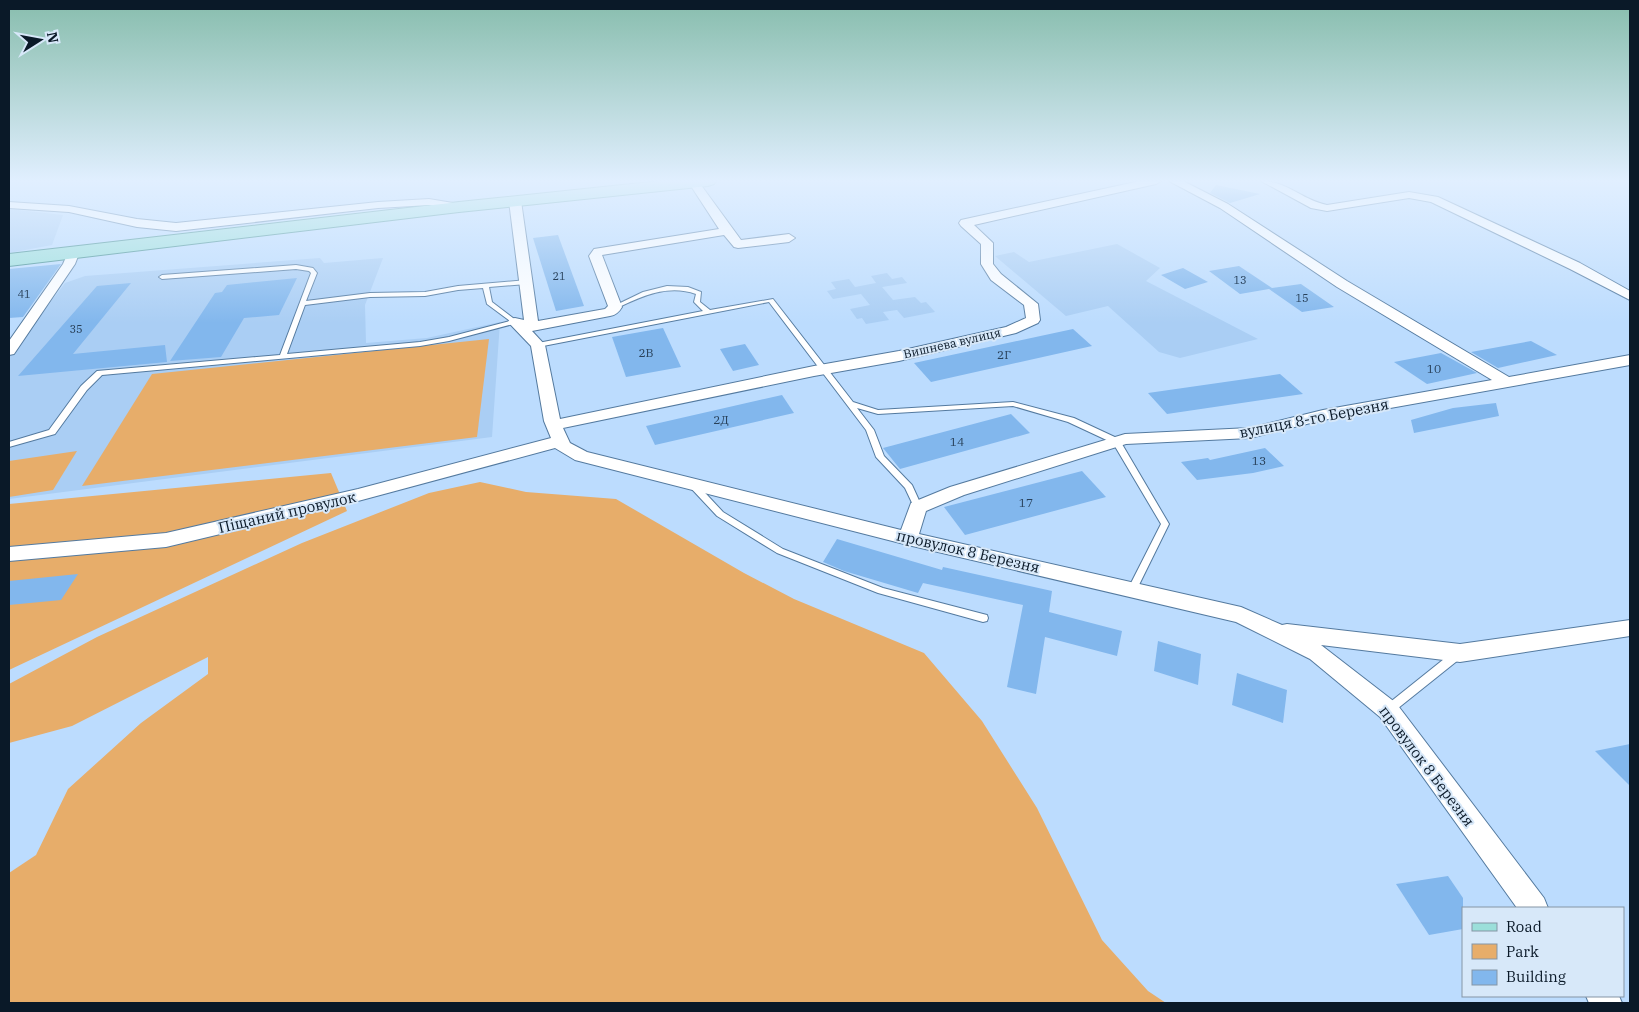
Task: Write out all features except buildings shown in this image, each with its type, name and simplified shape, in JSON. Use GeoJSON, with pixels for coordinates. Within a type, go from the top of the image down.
{"type":"FeatureCollection","features":[{"type":"Feature","properties":{"kind":"main road"},"geometry":{"type":"LineString","coordinates":[[9,260],[273,228]]}},
{"type":"Feature","properties":{"kind":"street"},"geometry":{"type":"LineString","coordinates":[[519,228],[527,282],[528,331],[557,433]]}},
{"type":"Feature","properties":{"kind":"street"},"geometry":{"type":"LineString","coordinates":[[726,228],[738,244],[789,238]]}},
{"type":"Feature","properties":{"kind":"street","name":"Вишнева вулиця"},"geometry":{"type":"LineString","coordinates":[[557,433],[822,370],[899,356],[1011,330],[1032,320],[1031,304],[996,277],[986,264],[987,243],[971,228]]}},
{"type":"Feature","properties":{"kind":"street"},"geometry":{"type":"LineString","coordinates":[[1258,228],[1342,284],[1506,382]]}},
{"type":"Feature","properties":{"kind":"street"},"geometry":{"type":"LineString","coordinates":[[1496,228],[1630,296]]}},
{"type":"Feature","properties":{"kind":"street"},"geometry":{"type":"LineString","coordinates":[[528,331],[610,312],[615,307],[594,256],[598,252],[727,231]]}},
{"type":"Feature","properties":{"kind":"street"},"geometry":{"type":"LineString","coordinates":[[9,352],[69,264],[74,251]]}},
{"type":"Feature","properties":{"kind":"street","name":"вулиця 8-го Березня"},"geometry":{"type":"LineString","coordinates":[[918,507],[957,491],[1031,470],[1125,439],[1250,433],[1323,415],[1630,360]]}},
{"type":"Feature","properties":{"kind":"street","name":"провулок 8 Березня"},"geometry":{"type":"LineString","coordinates":[[557,433],[563,446],[581,456],[908,538],[1241,615],[1272,630],[1318,653],[1388,710],[1533,907]]}},
{"type":"Feature","properties":{"kind":"street","name":"Піщаний провулок"},"geometry":{"type":"LineString","coordinates":[[9,554],[166,540],[358,495],[557,433]]}},
{"type":"Feature","properties":{"kind":"street"},"geometry":{"type":"LineString","coordinates":[[908,538],[918,507]]}},
{"type":"Feature","properties":{"kind":"street"},"geometry":{"type":"LineString","coordinates":[[1272,630],[1460,653],[1630,628]]}},
{"type":"Feature","properties":{"kind":"lane"},"geometry":{"type":"LineString","coordinates":[[162,277],[296,267],[311,269],[314,273],[283,356]]}},
{"type":"Feature","properties":{"kind":"lane"},"geometry":{"type":"LineString","coordinates":[[302,303],[370,295],[425,294],[458,288],[527,282]]}},
{"type":"Feature","properties":{"kind":"lane"},"geometry":{"type":"LineString","coordinates":[[486,287],[489,303],[528,331]]}},
{"type":"Feature","properties":{"kind":"lane"},"geometry":{"type":"LineString","coordinates":[[615,307],[656,289],[689,288],[699,293],[697,302],[708,311]]}},
{"type":"Feature","properties":{"kind":"lane"},"geometry":{"type":"LineString","coordinates":[[9,445],[52,432],[84,388],[100,373],[420,344],[449,339],[708,311],[771,300],[822,370],[870,430],[880,456],[909,487],[918,507]]}},
{"type":"Feature","properties":{"kind":"lane"},"geometry":{"type":"LineString","coordinates":[[850,404],[878,412],[1013,404],[1071,420],[1116,441],[1164,524],[1133,589]]}},
{"type":"Feature","properties":{"kind":"lane"},"geometry":{"type":"LineString","coordinates":[[691,483],[720,514],[780,551],[881,591],[983,618]]}},
{"type":"Feature","properties":{"kind":"lane"},"geometry":{"type":"LineString","coordinates":[[1388,710],[1460,653]]}},
{"type":"Feature","properties":{"kind":"shaded area"},"geometry":{"type":"Polygon","coordinates":[[[9,228],[58,228],[52,245],[9,253],[9,228]]]}},
{"type":"Feature","properties":{"kind":"shaded area"},"geometry":{"type":"Polygon","coordinates":[[[1117,244],[1160,268],[1146,281],[1258,339],[1180,358],[1159,352],[1108,306],[1066,316],[995,256],[1014,252],[1029,262],[1117,244]]]}},
{"type":"Feature","properties":{"kind":"shaded area"},"geometry":{"type":"Polygon","coordinates":[[[320,258],[324,263],[383,258],[365,305],[366,343],[427,338],[500,322],[492,437],[9,499],[9,357],[65,283],[85,276],[320,258]]]}},
{"type":"Feature","properties":{"kind":"shaded area"},"geometry":{"type":"Polygon","coordinates":[[[887,273],[892,279],[902,277],[907,283],[882,287],[893,300],[915,297],[921,303],[926,302],[935,312],[904,318],[897,310],[883,312],[889,320],[866,324],[862,318],[857,319],[850,309],[870,305],[861,294],[833,299],[827,291],[836,289],[831,282],[849,279],[855,287],[876,283],[871,276],[887,273]]]}},
{"type":"Feature","properties":{"kind":"green space"},"geometry":{"type":"Polygon","coordinates":[[[489,339],[477,437],[82,486],[152,374],[489,339]]]}},
{"type":"Feature","properties":{"kind":"green space"},"geometry":{"type":"Polygon","coordinates":[[[77,451],[53,490],[9,497],[9,461],[77,451]]]}},
{"type":"Feature","properties":{"kind":"green space"},"geometry":{"type":"Polygon","coordinates":[[[331,473],[347,511],[9,670],[9,504],[331,473]]]}},
{"type":"Feature","properties":{"kind":"green space"},"geometry":{"type":"Polygon","coordinates":[[[480,482],[526,492],[616,499],[744,573],[794,599],[924,653],[982,721],[1037,808],[1102,940],[1148,991],[1166,1003],[9,1003],[9,873],[36,855],[68,789],[141,723],[208,674],[208,657],[72,726],[9,743],[9,684],[97,637],[302,543],[429,493],[480,482]]]}}]}
